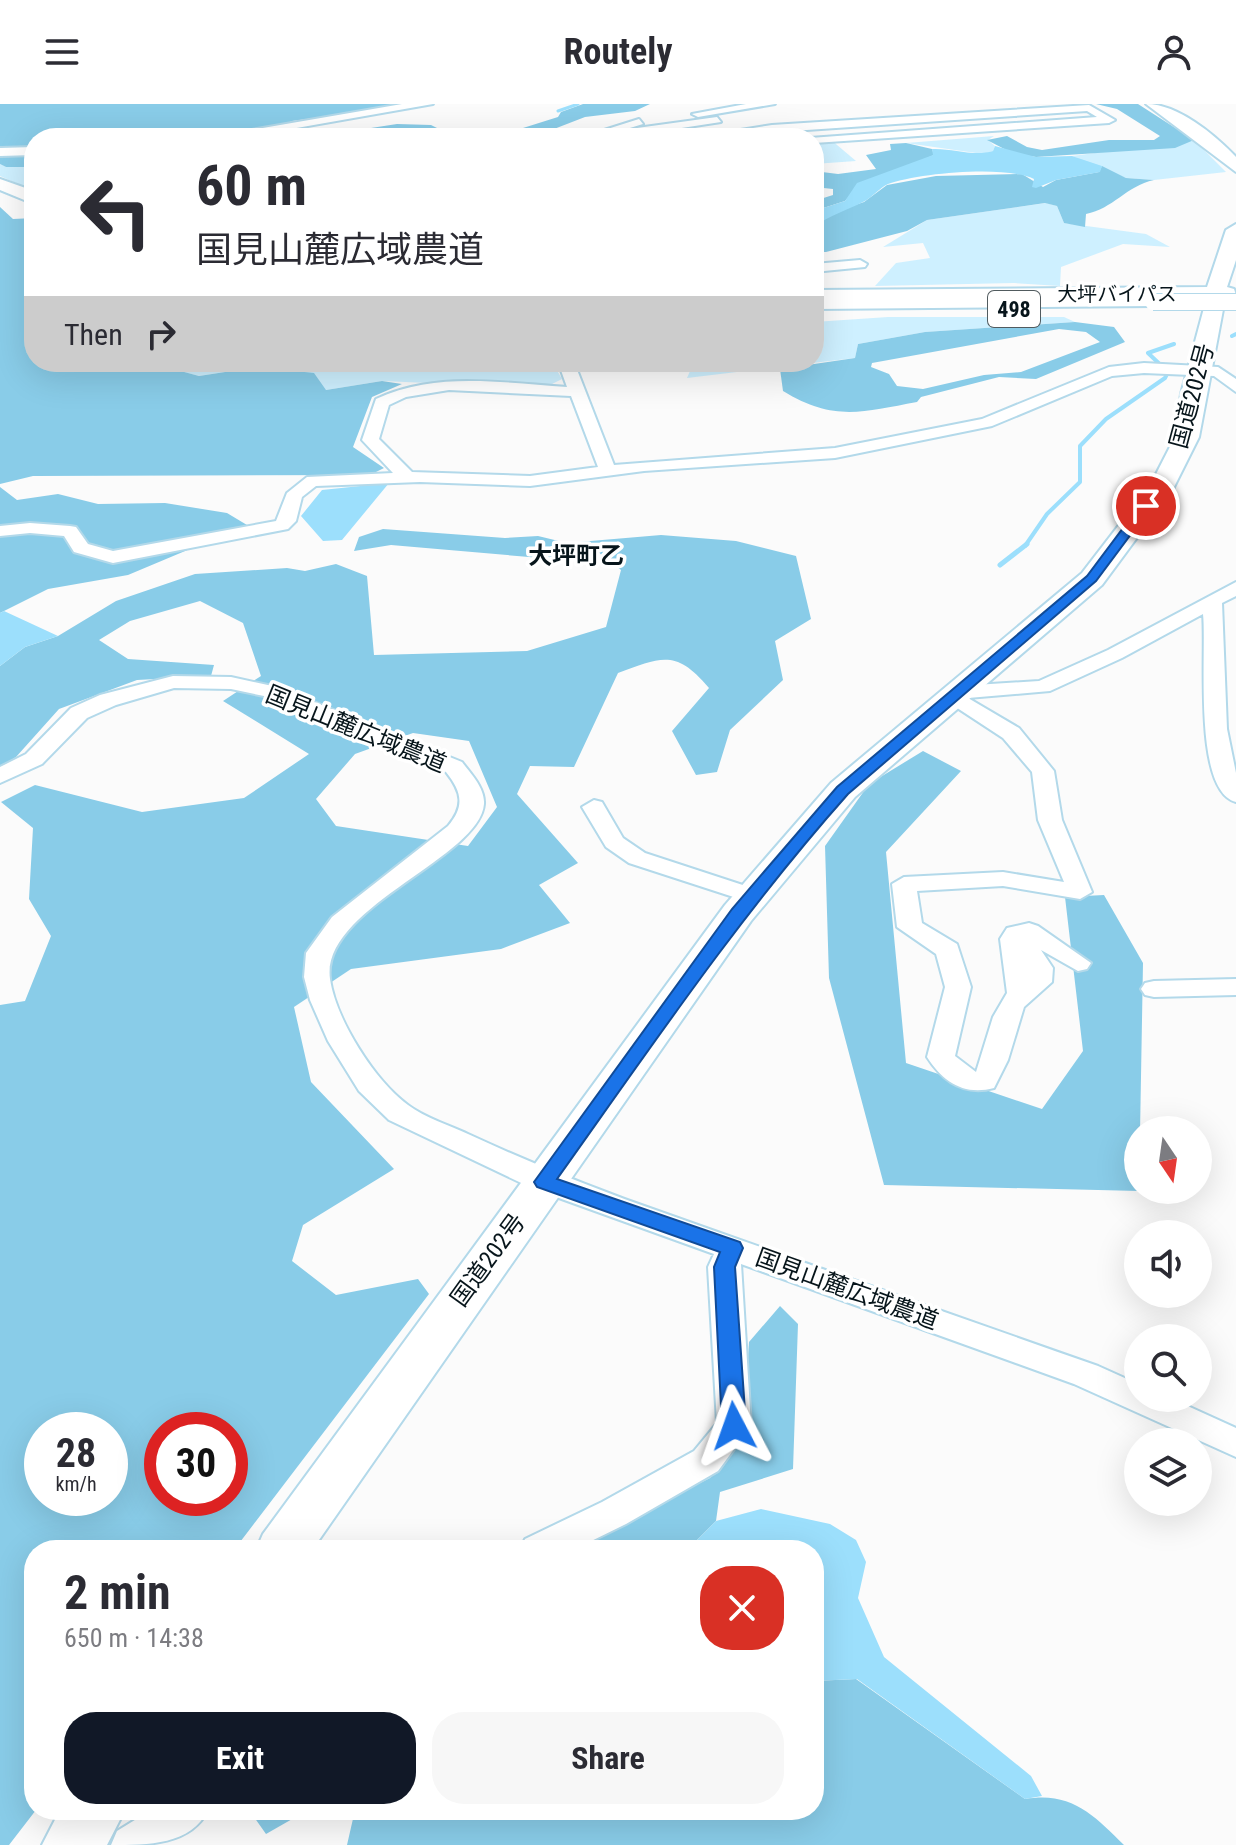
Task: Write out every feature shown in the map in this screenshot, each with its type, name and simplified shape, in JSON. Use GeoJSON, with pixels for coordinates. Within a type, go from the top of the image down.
{"type":"FeatureCollection","features":[{"type":"Feature","properties":{"kind":"highway"},"geometry":{"type":"LineString","coordinates":[[1154,104],[1218,148],[1236,167]]}},
{"type":"Feature","properties":{"kind":"highway"},"geometry":{"type":"LineString","coordinates":[[1165,104],[1236,154]]}},
{"type":"Feature","properties":{"kind":"highway"},"geometry":{"type":"LineString","coordinates":[[0,184],[24,194]]}},
{"type":"Feature","properties":{"kind":"highway","name":"国道202号"},"geometry":{"type":"LineString","coordinates":[[1227,300],[1236,230]]}},
{"type":"Feature","properties":{"kind":"highway","name":"国道202号"},"geometry":{"type":"LineString","coordinates":[[289,1540],[752,896],[843,790],[1092,579],[1164,484],[1187,437],[1178,370],[1227,300],[1236,268]]}},
{"type":"Feature","properties":{"kind":"highway","name":"大坪バイパス"},"geometry":{"type":"LineString","coordinates":[[824,286],[1227,300]]}},
{"type":"Feature","properties":{"kind":"highway","name":"大坪バイパス"},"geometry":{"type":"LineString","coordinates":[[824,308],[1145,305],[1227,300]]}},
{"type":"Feature","properties":{"kind":"highway"},"geometry":{"type":"LineString","coordinates":[[72,1845],[88,1820]]}},
{"type":"Feature","properties":{"kind":"street"},"geometry":{"type":"LineString","coordinates":[[276,128],[342,115],[428,104]]}},
{"type":"Feature","properties":{"kind":"street"},"geometry":{"type":"LineString","coordinates":[[610,128],[737,106],[770,104]]}},
{"type":"Feature","properties":{"kind":"street"},"geometry":{"type":"LineString","coordinates":[[661,128],[799,113],[944,104]]}},
{"type":"Feature","properties":{"kind":"street"},"geometry":{"type":"LineString","coordinates":[[955,104],[970,115]]}},
{"type":"Feature","properties":{"kind":"street"},"geometry":{"type":"LineString","coordinates":[[790,128],[1065,107],[1089,108],[1114,124],[1033,125],[824,139]]}},
{"type":"Feature","properties":{"kind":"street"},"geometry":{"type":"LineString","coordinates":[[799,113],[819,128]]}},
{"type":"Feature","properties":{"kind":"street"},"geometry":{"type":"LineString","coordinates":[[941,117],[958,130]]}},
{"type":"Feature","properties":{"kind":"street"},"geometry":{"type":"LineString","coordinates":[[652,120],[665,127]]}},
{"type":"Feature","properties":{"kind":"street"},"geometry":{"type":"LineString","coordinates":[[1033,125],[1053,139]]}},
{"type":"Feature","properties":{"kind":"street"},"geometry":{"type":"LineString","coordinates":[[824,132],[844,148]]}},
{"type":"Feature","properties":{"kind":"street"},"geometry":{"type":"LineString","coordinates":[[0,152],[24,151]]}},
{"type":"Feature","properties":{"kind":"street"},"geometry":{"type":"LineString","coordinates":[[824,267],[860,264]]}},
{"type":"Feature","properties":{"kind":"street"},"geometry":{"type":"LineString","coordinates":[[824,320],[1072,315],[1145,305]]}},
{"type":"Feature","properties":{"kind":"street"},"geometry":{"type":"LineString","coordinates":[[570,372],[602,461],[608,469]]}},
{"type":"Feature","properties":{"kind":"street"},"geometry":{"type":"LineString","coordinates":[[0,531],[70,531],[75,543],[92,553],[113,557],[282,525],[287,521],[288,502],[303,485],[313,481],[407,477],[530,481],[580,477],[608,469],[835,453],[986,423],[1109,372],[1218,372],[1236,387]]}},
{"type":"Feature","properties":{"kind":"street"},"geometry":{"type":"LineString","coordinates":[[407,477],[370,440],[382,402],[391,396],[431,387],[577,392]]}},
{"type":"Feature","properties":{"kind":"street"},"geometry":{"type":"LineString","coordinates":[[956,695],[1043,687],[1115,654],[1236,588]]}},
{"type":"Feature","properties":{"kind":"street"},"geometry":{"type":"LineString","coordinates":[[1212,600],[1217,642],[1218,753],[1236,795]]}},
{"type":"Feature","properties":{"kind":"street","name":"国見山麓広域農道"},"geometry":{"type":"LineString","coordinates":[[0,776],[34,759],[79,713],[142,688],[204,681],[270,691],[428,753],[454,767],[467,783],[473,801],[470,814],[456,831],[341,922],[319,953],[317,977],[323,1000],[342,1041],[369,1084],[399,1113],[544,1182],[1086,1375],[1236,1443]]}},
{"type":"Feature","properties":{"kind":"street"},"geometry":{"type":"LineString","coordinates":[[956,695],[1011,733],[1043,771],[1050,820],[1080,892],[1003,879],[904,884],[910,927],[948,950],[958,987],[941,1057],[952,1074],[971,1082],[984,1081],[991,1071],[1005,1012],[1020,994],[1039,982],[1040,968],[1016,933],[1029,931],[1078,963]]}},
{"type":"Feature","properties":{"kind":"street"},"geometry":{"type":"LineString","coordinates":[[594,807],[614,842],[637,858],[752,896]]}},
{"type":"Feature","properties":{"kind":"street"},"geometry":{"type":"LineString","coordinates":[[1154,989],[1236,987]]}},
{"type":"Feature","properties":{"kind":"street"},"geometry":{"type":"LineString","coordinates":[[559,1540],[706,1461],[734,1426],[724,1267],[732,1248]]}},
{"type":"Feature","properties":{"kind":"street"},"geometry":{"type":"LineString","coordinates":[[132,1845],[172,1820]]}},
{"type":"Feature","properties":{"kind":"shaded area"},"geometry":{"type":"Polygon","coordinates":[[[0,104],[418,104],[292,121],[276,128],[24,128],[24,167],[0,164],[0,104]]]}},
{"type":"Feature","properties":{"kind":"shaded area"},"geometry":{"type":"Polygon","coordinates":[[[583,104],[650,104],[635,111],[585,117],[557,128],[523,128],[558,117],[561,112],[583,104]]]}},
{"type":"Feature","properties":{"kind":"shaded area"},"geometry":{"type":"Polygon","coordinates":[[[1096,104],[1138,104],[1194,140],[1175,148],[1036,157],[1012,153],[987,140],[1007,136],[1027,147],[1042,150],[1109,140],[1154,140],[1160,136],[1117,109],[1096,104]]]}},
{"type":"Feature","properties":{"kind":"shaded area"},"geometry":{"type":"Polygon","coordinates":[[[397,124],[437,128],[371,128],[397,124]]]}},
{"type":"Feature","properties":{"kind":"shaded area"},"geometry":{"type":"Polygon","coordinates":[[[994,136],[988,140],[995,146],[993,151],[983,154],[906,143],[994,136]]]}},
{"type":"Feature","properties":{"kind":"shaded area"},"geometry":{"type":"Polygon","coordinates":[[[824,139],[830,139],[856,161],[824,163],[824,139]]]}},
{"type":"Feature","properties":{"kind":"shaded area"},"geometry":{"type":"Polygon","coordinates":[[[1194,140],[1226,172],[1154,180],[1126,178],[1072,156],[1194,140]]]}},
{"type":"Feature","properties":{"kind":"shaded area"},"geometry":{"type":"Polygon","coordinates":[[[906,143],[932,149],[934,155],[857,187],[845,201],[824,208],[824,198],[833,195],[833,189],[824,188],[824,172],[838,174],[876,169],[866,155],[891,150],[890,144],[906,143]]]}},
{"type":"Feature","properties":{"kind":"shaded area"},"geometry":{"type":"Polygon","coordinates":[[[995,146],[1036,157],[1072,156],[1102,166],[1100,172],[1056,180],[1036,188],[1032,187],[1034,179],[1003,172],[962,172],[902,180],[888,184],[866,200],[824,221],[824,208],[845,201],[857,183],[933,155],[932,149],[978,153],[993,151],[995,146]]]}},
{"type":"Feature","properties":{"kind":"shaded area"},"geometry":{"type":"Polygon","coordinates":[[[0,164],[24,167],[24,187],[0,176],[0,164]]]}},
{"type":"Feature","properties":{"kind":"shaded area"},"geometry":{"type":"Polygon","coordinates":[[[1102,166],[1126,178],[1154,180],[1086,214],[1085,227],[1064,223],[1057,206],[1045,203],[927,220],[907,231],[824,252],[824,220],[834,212],[864,202],[887,185],[936,176],[1022,174],[1043,187],[1056,180],[1099,172],[1102,166]]]}},
{"type":"Feature","properties":{"kind":"shaded area"},"geometry":{"type":"Polygon","coordinates":[[[1046,203],[1057,206],[1064,223],[1146,234],[1170,247],[1123,244],[1061,267],[1060,286],[1014,283],[875,286],[896,263],[930,258],[923,243],[883,247],[927,220],[1046,203]]]}},
{"type":"Feature","properties":{"kind":"shaded area"},"geometry":{"type":"Polygon","coordinates":[[[0,207],[13,219],[24,218],[24,372],[184,372],[199,376],[225,372],[304,372],[314,373],[326,390],[382,381],[402,384],[372,397],[353,447],[384,468],[370,475],[33,476],[0,484],[0,207]]]}},
{"type":"Feature","properties":{"kind":"shaded area"},"geometry":{"type":"Polygon","coordinates":[[[888,317],[1064,317],[1075,322],[925,332],[858,344],[855,358],[824,362],[824,321],[888,317]]]}},
{"type":"Feature","properties":{"kind":"shaded area"},"geometry":{"type":"Polygon","coordinates":[[[1075,322],[1114,327],[1125,342],[1036,379],[999,377],[921,397],[917,402],[880,409],[833,411],[801,401],[783,391],[780,372],[824,372],[824,363],[855,358],[858,344],[925,332],[1075,322]],[[1059,329],[872,363],[871,367],[889,374],[897,386],[923,389],[984,375],[1021,372],[1100,342],[1086,332],[1059,329]]]}},
{"type":"Feature","properties":{"kind":"shaded area"},"geometry":{"type":"Polygon","coordinates":[[[184,372],[225,372],[199,376],[184,372]]]}},
{"type":"Feature","properties":{"kind":"shaded area"},"geometry":{"type":"Polygon","coordinates":[[[272,372],[558,372],[562,379],[544,388],[382,381],[326,390],[272,372]]]}},
{"type":"Feature","properties":{"kind":"shaded area"},"geometry":{"type":"Polygon","coordinates":[[[690,372],[737,372],[687,378],[690,372]]]}},
{"type":"Feature","properties":{"kind":"shaded area"},"geometry":{"type":"Polygon","coordinates":[[[389,483],[342,540],[323,541],[301,516],[322,490],[389,483]]]}},
{"type":"Feature","properties":{"kind":"shaded area"},"geometry":{"type":"Polygon","coordinates":[[[0,487],[17,500],[58,494],[98,504],[165,503],[227,513],[247,525],[128,575],[48,589],[0,613],[0,487]]]}},
{"type":"Feature","properties":{"kind":"shaded area"},"geometry":{"type":"Polygon","coordinates":[[[383,529],[505,538],[538,536],[567,543],[661,535],[736,541],[796,556],[811,619],[775,641],[783,680],[730,730],[717,772],[696,775],[672,731],[709,688],[687,667],[668,660],[657,660],[618,673],[574,767],[530,766],[517,794],[578,863],[539,885],[570,923],[501,949],[351,969],[294,1007],[311,1082],[394,1169],[303,1225],[292,1261],[336,1295],[418,1279],[429,1294],[242,1540],[24,1540],[24,1820],[28,1820],[9,1845],[0,1845],[0,1005],[25,1001],[51,936],[29,899],[33,828],[1,802],[35,785],[142,812],[244,798],[309,754],[223,701],[261,676],[243,623],[200,601],[130,621],[99,640],[128,659],[214,665],[211,676],[137,680],[59,709],[16,757],[0,767],[0,666],[25,647],[58,636],[116,601],[195,574],[287,568],[305,571],[336,564],[367,576],[374,655],[527,651],[606,627],[621,570],[598,552],[541,558],[391,545],[354,551],[359,537],[383,529]],[[413,733],[355,754],[316,799],[336,826],[468,846],[497,807],[469,741],[413,733]]]}},
{"type":"Feature","properties":{"kind":"shaded area"},"geometry":{"type":"Polygon","coordinates":[[[4,611],[58,636],[25,647],[0,666],[0,613],[4,611]]]}},
{"type":"Feature","properties":{"kind":"shaded area"},"geometry":{"type":"Polygon","coordinates":[[[923,751],[961,771],[886,852],[906,1063],[1042,1109],[1083,1051],[1065,897],[1104,895],[1143,963],[1140,1116],[1124,1116],[1124,1191],[884,1185],[829,978],[825,846],[869,784],[923,751]]]}},
{"type":"Feature","properties":{"kind":"shaded area"},"geometry":{"type":"Polygon","coordinates":[[[780,1306],[798,1324],[793,1469],[720,1492],[716,1521],[697,1540],[585,1540],[710,1478],[743,1439],[749,1342],[780,1306]]]}},
{"type":"Feature","properties":{"kind":"shaded area"},"geometry":{"type":"Polygon","coordinates":[[[761,1509],[830,1524],[856,1540],[866,1562],[858,1598],[884,1657],[1031,1776],[1042,1796],[1025,1799],[857,1679],[824,1681],[824,1540],[697,1540],[716,1521],[761,1509]]]}},
{"type":"Feature","properties":{"kind":"shaded area"},"geometry":{"type":"Polygon","coordinates":[[[856,1679],[1025,1799],[1041,1797],[1069,1802],[1092,1815],[1124,1845],[347,1845],[353,1820],[824,1820],[824,1681],[856,1679]]]}},
{"type":"Feature","properties":{"kind":"shaded area"},"geometry":{"type":"Polygon","coordinates":[[[256,1820],[290,1820],[266,1834],[256,1820]]]}},
{"type":"Feature","properties":{"kind":"waterway"},"geometry":{"type":"LineString","coordinates":[[558,111],[578,104]]}},
{"type":"Feature","properties":{"kind":"waterway"},"geometry":{"type":"LineString","coordinates":[[1232,336],[1236,334]]}},
{"type":"Feature","properties":{"kind":"waterway"},"geometry":{"type":"LineString","coordinates":[[1026,545],[1047,514],[1080,482],[1080,446],[1106,419],[1165,378],[1168,372],[1148,353],[1174,344]]}},
{"type":"Feature","properties":{"kind":"waterway"},"geometry":{"type":"LineString","coordinates":[[1000,565],[1026,545]]}},
{"type":"Feature","properties":{"kind":"district","name":"大坪町乙"},"geometry":{"type":"Point","coordinates":[576,556]}},
{"type":"Feature","properties":{"kind":"route"},"geometry":{"type":"LineString","coordinates":[[734,1426],[724,1267],[732,1248],[544,1182],[738,913],[791,848],[843,790],[1092,579],[1146,506]]}}]}
